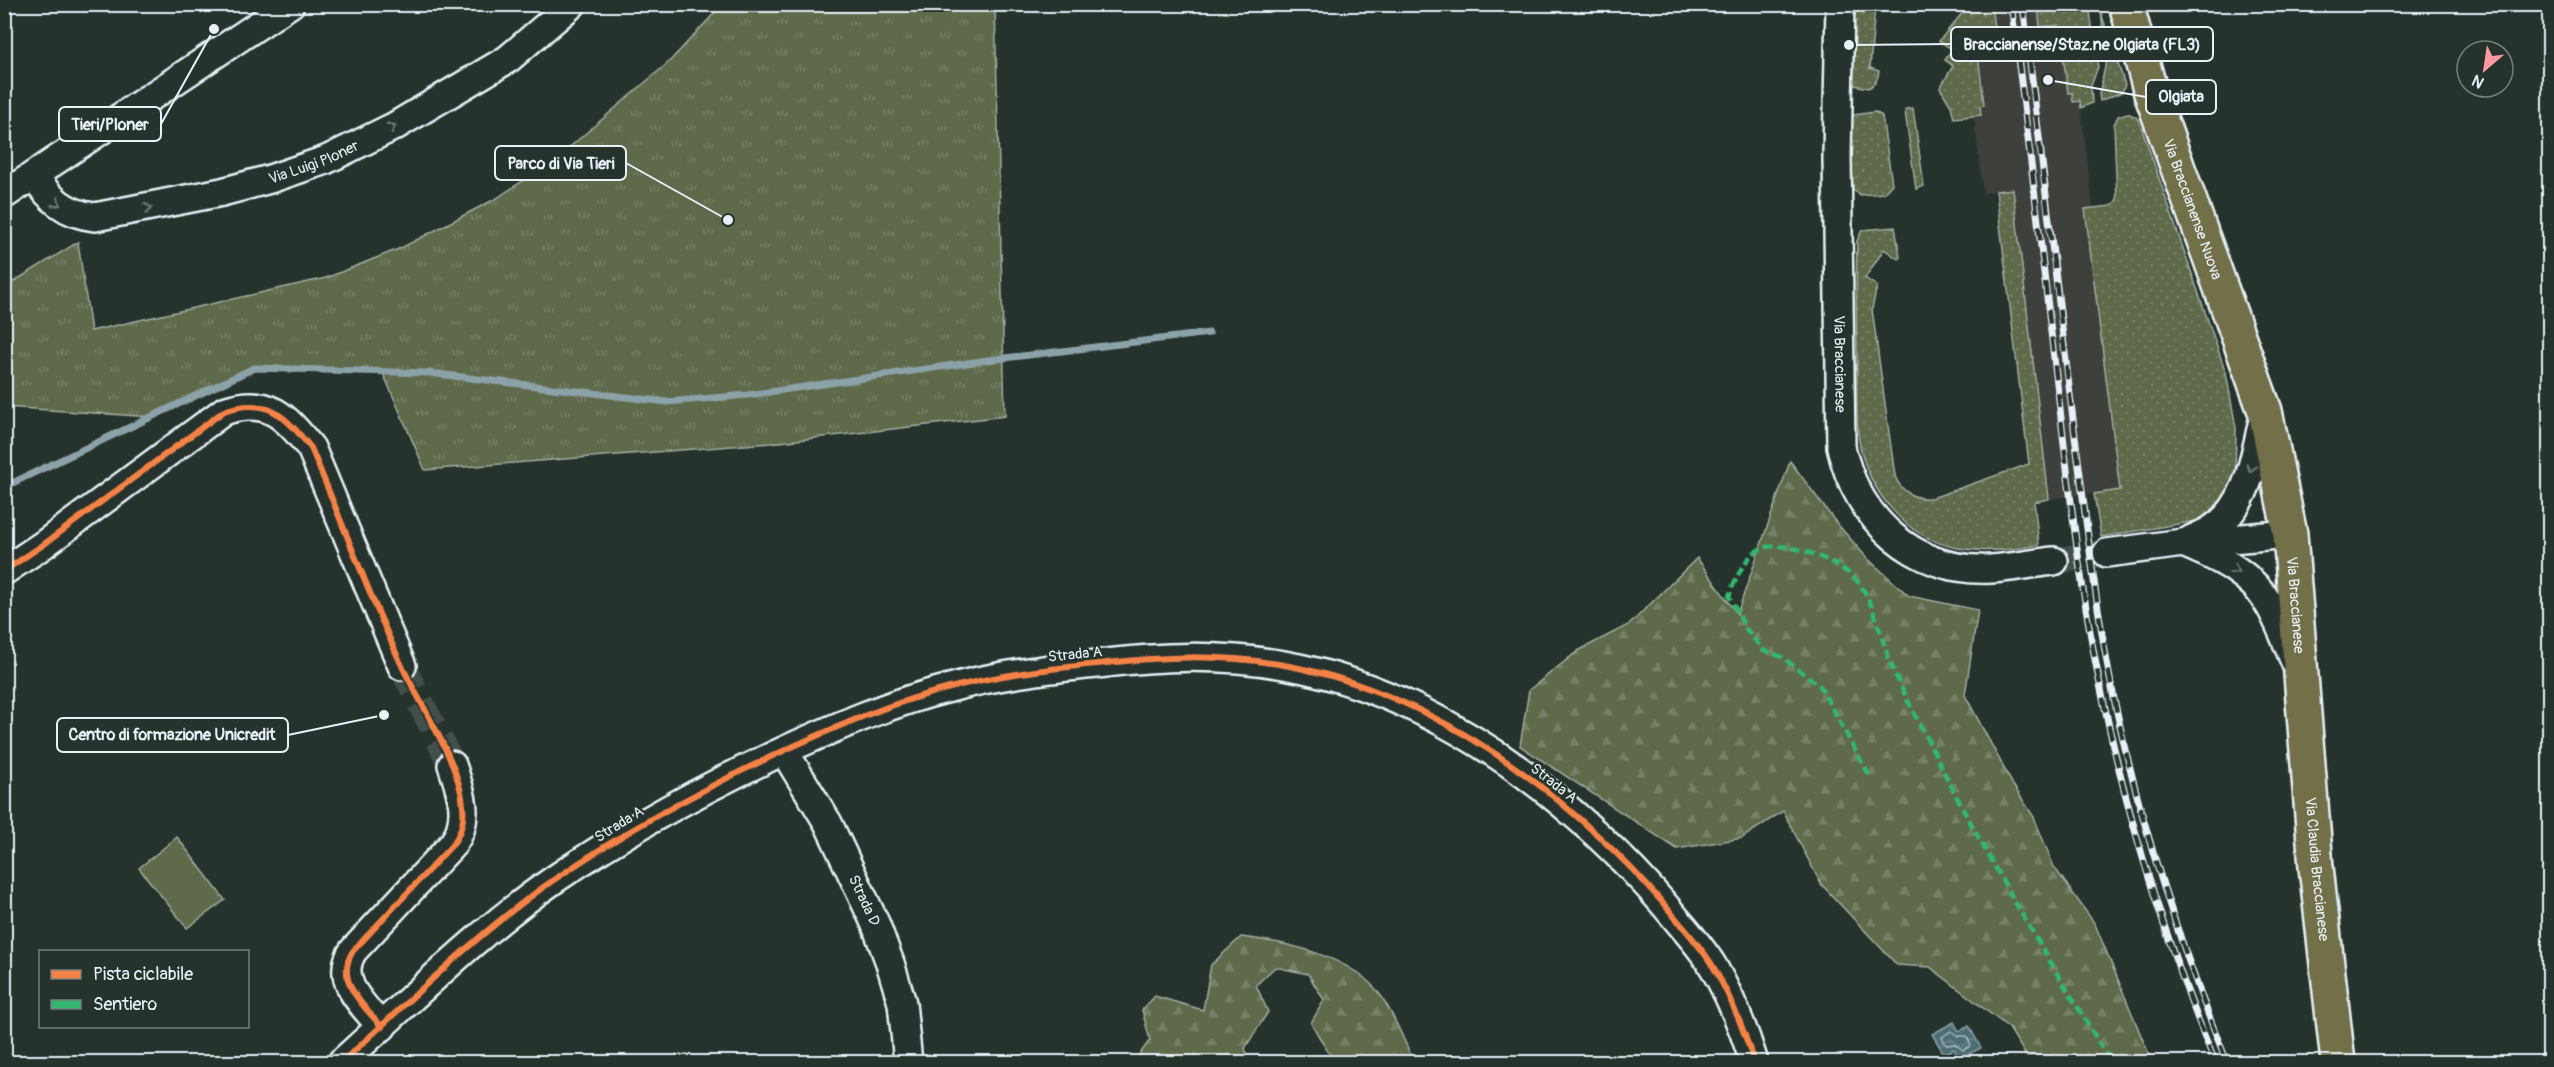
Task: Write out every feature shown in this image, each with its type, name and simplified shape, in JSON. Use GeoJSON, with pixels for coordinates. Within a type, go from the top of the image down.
{"type":"FeatureCollection","features":[{"type":"Feature","properties":{"kind":"main road","name":"Via Braccianense Nuova"},"geometry":{"type":"LineString","coordinates":[[2126,4],[2151,93],[2265,411]]}},
{"type":"Feature","properties":{"kind":"main road","name":"Via Braccianese"},"geometry":{"type":"LineString","coordinates":[[2265,411],[2290,534],[2301,675]]}},
{"type":"Feature","properties":{"kind":"main road","name":"Via Claudia Braccianese"},"geometry":{"type":"LineString","coordinates":[[2301,675],[2316,867],[2338,1062]]}},
{"type":"Feature","properties":{"kind":"street"},"geometry":{"type":"LineString","coordinates":[[4,195],[290,4]]}},
{"type":"Feature","properties":{"kind":"street","name":"Via Luigi Ploner"},"geometry":{"type":"LineString","coordinates":[[34,175],[47,194],[66,209],[81,216],[95,217],[212,195],[270,179],[326,160],[395,126],[508,59],[572,4]]}},
{"type":"Feature","properties":{"kind":"street","name":"Via Braccianese"},"geometry":{"type":"LineString","coordinates":[[1840,4],[1837,156],[1841,436],[1843,454],[1850,478],[1865,507],[1881,528],[1905,546],[1929,558],[1965,567],[1990,569],[2054,561]]}},
{"type":"Feature","properties":{"kind":"street"},"geometry":{"type":"LineString","coordinates":[[4,586],[9,584],[4,573],[224,411],[242,405],[269,408],[293,426],[311,448],[402,666]]}},
{"type":"Feature","properties":{"kind":"street"},"geometry":{"type":"LineString","coordinates":[[2183,543],[2216,527],[2234,508],[2245,490],[2265,411]]}},
{"type":"Feature","properties":{"kind":"street","name":"Via Braccianese"},"geometry":{"type":"LineString","coordinates":[[2107,553],[2183,543],[2290,534]]}},
{"type":"Feature","properties":{"kind":"street"},"geometry":{"type":"LineString","coordinates":[[2183,543],[2215,556],[2247,578],[2270,606],[2301,675]]}},
{"type":"Feature","properties":{"kind":"street","name":"Strada A"},"geometry":{"type":"LineString","coordinates":[[342,1062],[515,908],[555,879],[670,807],[849,722],[943,689],[1032,671],[1165,656],[1205,657],[1282,665],[1336,678],[1406,704],[1499,756],[1536,782],[1602,838],[1633,867],[1663,902],[1714,968],[1736,1012],[1754,1062]]}},
{"type":"Feature","properties":{"kind":"street","name":"Strada D"},"geometry":{"type":"LineString","coordinates":[[784,751],[828,823],[876,925],[902,1003],[908,1062]]}},
{"type":"Feature","properties":{"kind":"street"},"geometry":{"type":"LineString","coordinates":[[382,1027],[346,980],[346,961],[453,844],[461,832],[465,814],[452,765]]}},
{"type":"Feature","properties":{"kind":"shaded area"},"geometry":{"type":"Polygon","coordinates":[[[1991,5],[2038,5],[2040,27],[2059,25],[2068,93],[2072,92],[2073,102],[2080,101],[2093,208],[2085,209],[2121,490],[2034,501],[1996,191],[1983,193],[1974,116],[1981,115],[1979,106],[1984,105],[1975,37],[1995,35],[1991,5]]]}},
{"type":"Feature","properties":{"kind":"green space"},"geometry":{"type":"Polygon","coordinates":[[[722,5],[995,5],[1005,416],[771,443],[425,470],[383,373],[254,368],[153,417],[5,407],[5,287],[78,242],[91,331],[326,278],[401,248],[497,198],[558,157],[669,62],[722,5]]]}},
{"type":"Feature","properties":{"kind":"green space"},"geometry":{"type":"Polygon","coordinates":[[[1853,5],[1875,5],[1870,68],[1879,71],[1876,81],[1868,88],[1855,85],[1851,79],[1853,5]]]}},
{"type":"Feature","properties":{"kind":"green space"},"geometry":{"type":"Polygon","coordinates":[[[1969,5],[1991,5],[1995,35],[1976,37],[1984,105],[1980,106],[1981,115],[1954,118],[1951,106],[1940,88],[1953,66],[1945,60],[1952,49],[1939,41],[1969,5]]]}},
{"type":"Feature","properties":{"kind":"green space"},"geometry":{"type":"Polygon","coordinates":[[[2038,5],[2089,5],[2098,67],[2091,86],[2092,103],[2081,108],[2080,101],[2073,102],[2072,93],[2068,93],[2059,25],[2040,27],[2038,5]]]}},
{"type":"Feature","properties":{"kind":"green space"},"geometry":{"type":"Polygon","coordinates":[[[2101,13],[2125,85],[2122,92],[2100,101],[2099,94],[2107,58],[2101,13]]]}},
{"type":"Feature","properties":{"kind":"green space"},"geometry":{"type":"Polygon","coordinates":[[[1913,108],[1924,186],[1916,189],[1905,111],[1913,108]]]}},
{"type":"Feature","properties":{"kind":"green space"},"geometry":{"type":"Polygon","coordinates":[[[1875,112],[1882,116],[1892,184],[1884,193],[1861,195],[1853,190],[1850,119],[1853,115],[1875,112]]]}},
{"type":"Feature","properties":{"kind":"green space"},"geometry":{"type":"Polygon","coordinates":[[[2127,113],[2136,117],[2140,123],[2226,373],[2236,428],[2235,481],[2222,508],[2202,520],[2101,537],[2094,494],[2120,490],[2085,209],[2111,206],[2117,200],[2114,125],[2118,116],[2127,113]]]}},
{"type":"Feature","properties":{"kind":"green space"},"geometry":{"type":"Polygon","coordinates":[[[2013,189],[2049,499],[2034,502],[2039,545],[1998,550],[1968,550],[1939,543],[1922,535],[1906,523],[1892,510],[1881,494],[1864,460],[1859,441],[1857,409],[1857,241],[1862,230],[1895,227],[1900,257],[1898,259],[1884,249],[1865,278],[1877,286],[1872,309],[1895,476],[1909,494],[1920,498],[1932,498],[2029,464],[1996,191],[2013,189]]]}},
{"type":"Feature","properties":{"kind":"green space"},"geometry":{"type":"Polygon","coordinates":[[[1790,461],[1834,520],[1867,558],[1909,596],[1978,610],[1965,695],[2013,785],[2034,817],[2054,867],[2095,924],[2152,1062],[2030,1062],[2009,1028],[1930,967],[1897,965],[1821,884],[1783,811],[1742,838],[1677,849],[1520,746],[1529,690],[1578,651],[1630,624],[1697,558],[1737,614],[1790,461]]]}},
{"type":"Feature","properties":{"kind":"green space"},"geometry":{"type":"Polygon","coordinates":[[[177,837],[225,900],[187,928],[139,868],[177,837]]]}},
{"type":"Feature","properties":{"kind":"green space"},"geometry":{"type":"Polygon","coordinates":[[[1241,937],[1298,947],[1336,961],[1354,971],[1369,982],[1381,996],[1414,1062],[1334,1062],[1311,1023],[1324,1000],[1308,974],[1275,967],[1256,985],[1268,1012],[1245,1048],[1249,1062],[1134,1062],[1150,1040],[1142,1010],[1155,996],[1203,1010],[1211,965],[1241,937]]]}},
{"type":"Feature","properties":{"kind":"water"},"geometry":{"type":"Polygon","coordinates":[[[1954,1022],[1959,1031],[1969,1026],[1981,1048],[1959,1059],[1954,1049],[1944,1054],[1932,1034],[1954,1022]]]}},
{"type":"Feature","properties":{"kind":"waterway"},"geometry":{"type":"LineString","coordinates":[[4,487],[254,368],[429,373],[667,402],[748,395],[988,360],[1209,333]]}},
{"type":"Feature","properties":{"kind":"tunnel"},"geometry":{"type":"LineString","coordinates":[[2054,561],[2107,553]]}},
{"type":"Feature","properties":{"kind":"tunnel"},"geometry":{"type":"LineString","coordinates":[[402,666],[452,765]]}},
{"type":"Feature","properties":{"kind":"railway"},"geometry":{"type":"LineString","coordinates":[[2011,4],[2073,517],[2095,659],[2112,741],[2136,835],[2180,972],[2215,1062]]}},
{"type":"Feature","properties":{"kind":"railway"},"geometry":{"type":"LineString","coordinates":[[2023,4],[2089,545],[2112,690],[2130,769],[2154,855],[2195,980],[2227,1062]]}},
{"type":"Feature","properties":{"kind":"marked path"},"geometry":{"type":"LineString","coordinates":[[1869,775],[1820,686],[1782,657],[1763,650],[1746,629],[1729,596],[1745,563],[1754,553],[1764,548],[1777,546],[1792,548],[1823,558],[1849,573],[1864,590],[1874,612],[1893,669],[1953,790],[2019,908],[2111,1062]]}},
{"type":"Feature","properties":{"kind":"cycle path"},"geometry":{"type":"LineString","coordinates":[[4,571],[43,545],[224,411],[252,406],[264,408],[284,418],[302,437],[311,448],[403,668],[451,761],[462,799],[462,825],[453,844],[353,951],[348,962],[347,972],[353,992],[382,1027]]}},
{"type":"Feature","properties":{"kind":"cycle path"},"geometry":{"type":"LineString","coordinates":[[342,1062],[472,944],[555,879],[642,824],[763,760],[869,714],[907,700],[965,684],[1059,668],[1145,659],[1191,657],[1260,661],[1354,683],[1422,711],[1454,728],[1515,767],[1598,835],[1647,885],[1692,938],[1710,962],[1726,991],[1754,1062]]}},
{"type":"Feature","properties":{"kind":"place","name":"Tieri/Ploner"},"geometry":{"type":"Point","coordinates":[214,29]}},
{"type":"Feature","properties":{"kind":"place","name":"Braccianense/Staz.ne Olgiata (FL3)"},"geometry":{"type":"Point","coordinates":[1849,45]}},
{"type":"Feature","properties":{"kind":"place","name":"Olgiata"},"geometry":{"type":"Point","coordinates":[2048,80]}},
{"type":"Feature","properties":{"kind":"place","name":"Parco di Via Tieri"},"geometry":{"type":"Point","coordinates":[728,220]}},
{"type":"Feature","properties":{"kind":"place","name":"Centro di formazione Unicredit"},"geometry":{"type":"Point","coordinates":[384,715]}}]}
